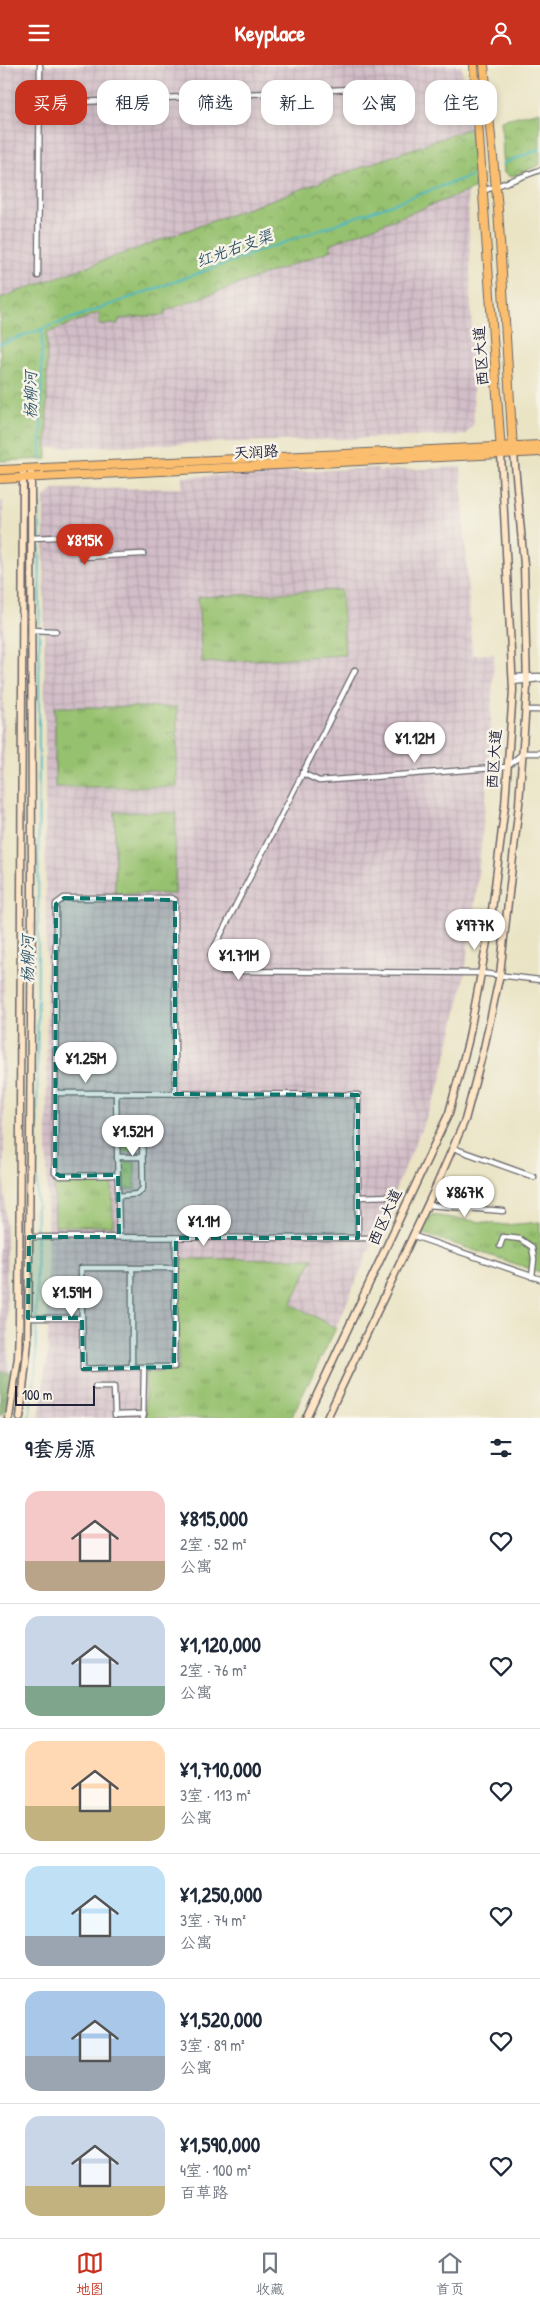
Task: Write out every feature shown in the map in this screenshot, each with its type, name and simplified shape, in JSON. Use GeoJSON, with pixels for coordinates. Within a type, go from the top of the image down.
{"type":"FeatureCollection","features":[{"type":"Feature","properties":{"kind":"main road","name":"西区大道"},"geometry":{"type":"LineString","coordinates":[[306,1418],[449,1113],[468,1042],[490,926],[507,767],[512,679],[501,451],[474,65]]}},
{"type":"Feature","properties":{"kind":"main road","name":"西区大道"},"geometry":{"type":"LineString","coordinates":[[327,1418],[414,1236],[465,1120],[484,1048],[500,974],[519,805],[527,678],[524,565],[513,450],[495,188],[484,65]]}},
{"type":"Feature","properties":{"kind":"main road"},"geometry":{"type":"LineString","coordinates":[[513,450],[540,445]]}},
{"type":"Feature","properties":{"kind":"main road"},"geometry":{"type":"LineString","coordinates":[[513,450],[540,453]]}},
{"type":"Feature","properties":{"kind":"main road","name":"天润路"},"geometry":{"type":"LineString","coordinates":[[0,471],[26,473],[513,450]]}},
{"type":"Feature","properties":{"kind":"main road"},"geometry":{"type":"LineString","coordinates":[[20,1418],[33,1318],[34,1237],[37,538],[26,473]]}},
{"type":"Feature","properties":{"kind":"main road"},"geometry":{"type":"LineString","coordinates":[[8,1418],[18,1357],[19,1323],[26,473]]}},
{"type":"Feature","properties":{"kind":"main road","name":"天润路"},"geometry":{"type":"LineString","coordinates":[[0,479],[26,473]]}},
{"type":"Feature","properties":{"kind":"street"},"geometry":{"type":"LineString","coordinates":[[40,65],[40,80]]}},
{"type":"Feature","properties":{"kind":"street"},"geometry":{"type":"LineString","coordinates":[[87,102],[343,89]]}},
{"type":"Feature","properties":{"kind":"street"},"geometry":{"type":"LineString","coordinates":[[38,277],[39,125]]}},
{"type":"Feature","properties":{"kind":"street"},"geometry":{"type":"LineString","coordinates":[[483,191],[540,170]]}},
{"type":"Feature","properties":{"kind":"street"},"geometry":{"type":"LineString","coordinates":[[37,538],[82,536],[82,557],[143,554]]}},
{"type":"Feature","properties":{"kind":"street"},"geometry":{"type":"LineString","coordinates":[[37,631],[56,631]]}},
{"type":"Feature","properties":{"kind":"street"},"geometry":{"type":"LineString","coordinates":[[355,670],[211,954],[212,961],[221,971],[481,973],[540,980]]}},
{"type":"Feature","properties":{"kind":"street"},"geometry":{"type":"LineString","coordinates":[[512,679],[540,678]]}},
{"type":"Feature","properties":{"kind":"street"},"geometry":{"type":"LineString","coordinates":[[526,710],[540,710]]}},
{"type":"Feature","properties":{"kind":"street"},"geometry":{"type":"LineString","coordinates":[[302,773],[319,781],[507,767],[523,753],[540,753]]}},
{"type":"Feature","properties":{"kind":"street"},"geometry":{"type":"LineString","coordinates":[[118,1175],[60,1176],[55,1173],[56,904],[64,898],[171,897],[175,901],[175,1094]]}},
{"type":"Feature","properties":{"kind":"street"},"geometry":{"type":"LineString","coordinates":[[55,1093],[358,1095],[358,1238]]}},
{"type":"Feature","properties":{"kind":"street"},"geometry":{"type":"LineString","coordinates":[[116,1093],[119,1237]]}},
{"type":"Feature","properties":{"kind":"street"},"geometry":{"type":"LineString","coordinates":[[116,1119],[136,1120],[142,1128],[143,1189],[138,1195],[118,1196]]}},
{"type":"Feature","properties":{"kind":"street"},"geometry":{"type":"LineString","coordinates":[[453,1148],[534,1177]]}},
{"type":"Feature","properties":{"kind":"street"},"geometry":{"type":"LineString","coordinates":[[117,1157],[142,1157]]}},
{"type":"Feature","properties":{"kind":"street"},"geometry":{"type":"LineString","coordinates":[[358,1197],[393,1196]]}},
{"type":"Feature","properties":{"kind":"street"},"geometry":{"type":"LineString","coordinates":[[428,1205],[503,1211]]}},
{"type":"Feature","properties":{"kind":"street"},"geometry":{"type":"LineString","coordinates":[[414,1236],[540,1279]]}},
{"type":"Feature","properties":{"kind":"street"},"geometry":{"type":"LineString","coordinates":[[34,1237],[369,1238]]}},
{"type":"Feature","properties":{"kind":"street"},"geometry":{"type":"LineString","coordinates":[[176,1237],[176,1268],[174,1367],[83,1369],[81,1268],[176,1268]]}},
{"type":"Feature","properties":{"kind":"street"},"geometry":{"type":"LineString","coordinates":[[500,1246],[503,1237],[520,1239],[532,1247],[534,1259],[532,1277]]}},
{"type":"Feature","properties":{"kind":"street"},"geometry":{"type":"LineString","coordinates":[[132,1268],[132,1367]]}},
{"type":"Feature","properties":{"kind":"street"},"geometry":{"type":"LineString","coordinates":[[33,1318],[82,1317]]}},
{"type":"Feature","properties":{"kind":"street"},"geometry":{"type":"LineString","coordinates":[[95,1387],[114,1387],[115,1415],[144,1416],[144,1367]]}},
{"type":"Feature","properties":{"kind":"highlighted area"},"geometry":{"type":"Polygon","coordinates":[[[64,898],[175,900],[175,1094],[358,1095],[358,1238],[176,1238],[174,1367],[83,1369],[82,1318],[28,1318],[29,1237],[119,1237],[118,1175],[60,1176],[55,1173],[56,904],[64,898]]]}},
{"type":"Feature","properties":{"kind":"shaded area"},"geometry":{"type":"Polygon","coordinates":[[[0,65],[461,65],[463,80],[425,80],[425,125],[470,125],[470,128],[0,298],[0,65]]]}},
{"type":"Feature","properties":{"kind":"shaded area"},"geometry":{"type":"Polygon","coordinates":[[[468,191],[474,424],[465,435],[46,448],[47,333],[99,313],[100,325],[118,319],[165,315],[164,312],[331,250],[329,244],[468,191]]]}},
{"type":"Feature","properties":{"kind":"shaded area"},"geometry":{"type":"Polygon","coordinates":[[[461,467],[472,655],[494,654],[489,764],[477,886],[463,985],[439,1088],[336,1328],[291,1418],[39,1418],[48,1351],[44,498],[54,489],[182,488],[182,477],[378,468],[378,471],[461,467]]]}},
{"type":"Feature","properties":{"kind":"shaded area"},"geometry":{"type":"Polygon","coordinates":[[[0,501],[3,501],[4,1176],[9,1372],[0,1372],[0,501]]]}},
{"type":"Feature","properties":{"kind":"green space"},"geometry":{"type":"Polygon","coordinates":[[[540,111],[540,165],[511,177],[504,173],[501,120],[540,111]]]}},
{"type":"Feature","properties":{"kind":"green space"},"geometry":{"type":"Polygon","coordinates":[[[470,128],[476,188],[330,244],[332,250],[165,311],[165,315],[119,319],[118,324],[99,325],[99,313],[47,333],[47,459],[0,461],[0,298],[470,128]]]}},
{"type":"Feature","properties":{"kind":"green space"},"geometry":{"type":"Polygon","coordinates":[[[341,590],[345,655],[202,663],[198,597],[341,590]]]}},
{"type":"Feature","properties":{"kind":"green space"},"geometry":{"type":"Polygon","coordinates":[[[55,707],[177,707],[177,787],[55,787],[55,707]]]}},
{"type":"Feature","properties":{"kind":"green space"},"geometry":{"type":"Polygon","coordinates":[[[115,812],[176,813],[175,894],[115,894],[115,812]]]}},
{"type":"Feature","properties":{"kind":"green space"},"geometry":{"type":"Polygon","coordinates":[[[122,1126],[135,1126],[135,1152],[122,1152],[122,1126]]]}},
{"type":"Feature","properties":{"kind":"green space"},"geometry":{"type":"Polygon","coordinates":[[[122,1162],[135,1162],[135,1189],[122,1189],[122,1162]]]}},
{"type":"Feature","properties":{"kind":"green space"},"geometry":{"type":"Polygon","coordinates":[[[112,1180],[113,1226],[55,1226],[54,1181],[112,1180]]]}},
{"type":"Feature","properties":{"kind":"green space"},"geometry":{"type":"Polygon","coordinates":[[[431,1215],[505,1225],[540,1222],[540,1272],[421,1233],[431,1215]]]}},
{"type":"Feature","properties":{"kind":"green space"},"geometry":{"type":"Polygon","coordinates":[[[313,1258],[291,1304],[336,1328],[291,1418],[145,1418],[145,1373],[178,1371],[178,1259],[313,1258]]]}},
{"type":"Feature","properties":{"kind":"green space"},"geometry":{"type":"Polygon","coordinates":[[[0,1372],[13,1372],[6,1411],[0,1416],[0,1372]]]}},
{"type":"Feature","properties":{"kind":"waterway","name":"红光右支渠"},"geometry":{"type":"LineString","coordinates":[[502,164],[540,149]]}},
{"type":"Feature","properties":{"kind":"waterway","name":"红光右支渠"},"geometry":{"type":"LineString","coordinates":[[0,344],[476,174]]}},
{"type":"Feature","properties":{"kind":"waterway","name":"杨柳河"},"geometry":{"type":"LineString","coordinates":[[41,460],[42,329]]}},
{"type":"Feature","properties":{"kind":"waterway","name":"杨柳河"},"geometry":{"type":"LineString","coordinates":[[29,1418],[36,1369],[40,499]]}}]}
